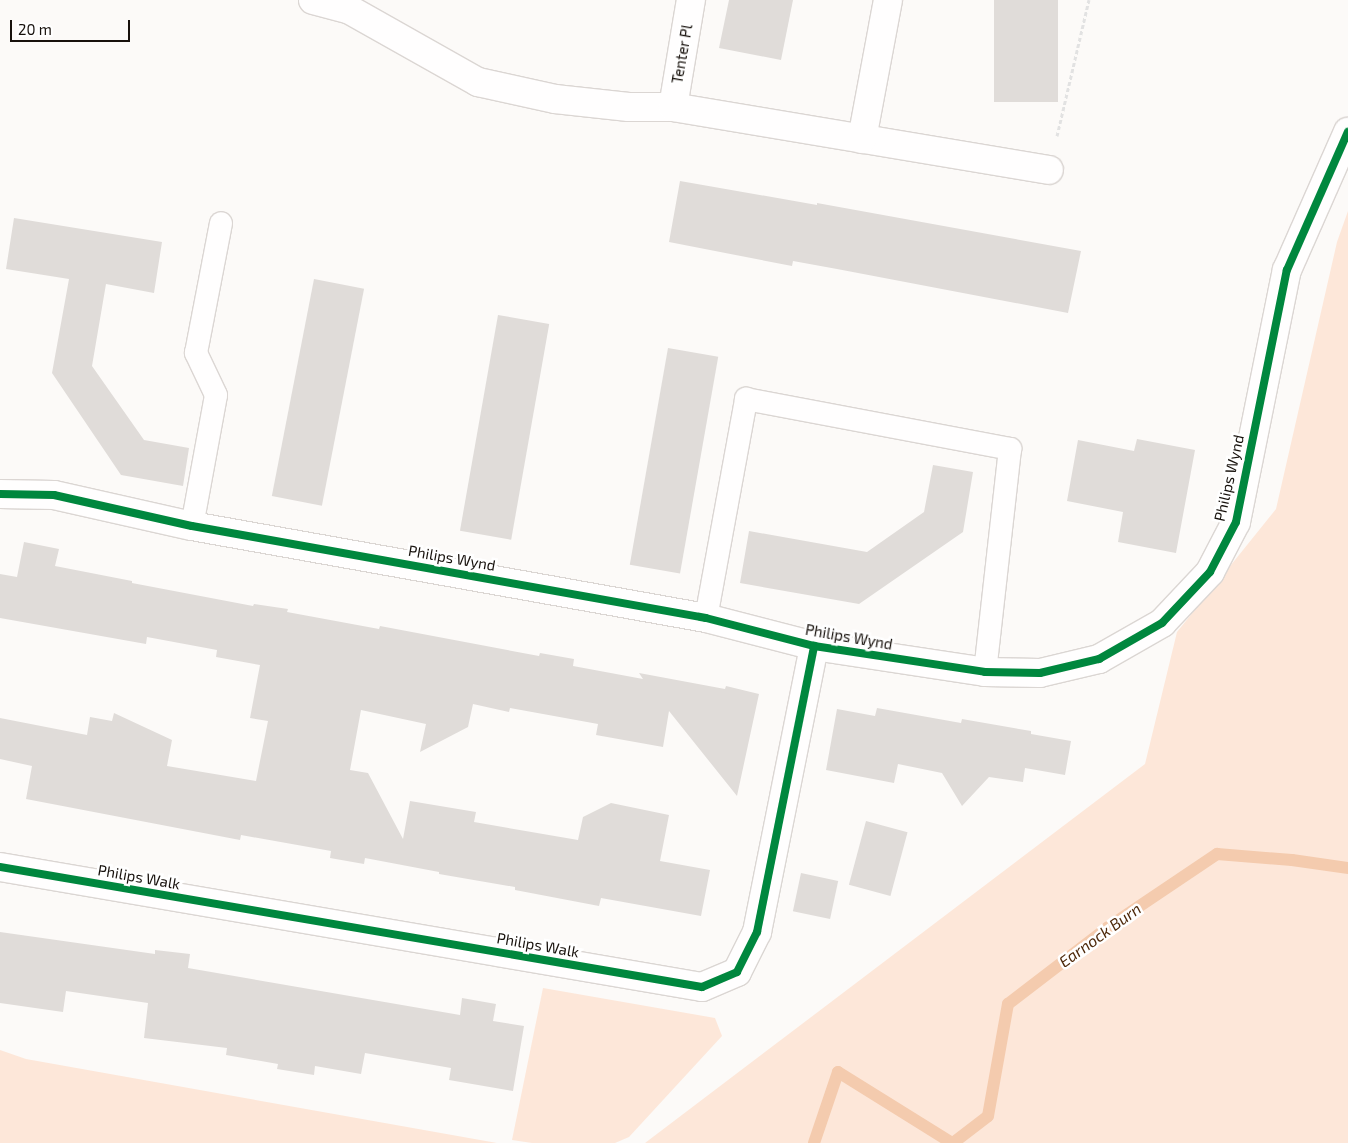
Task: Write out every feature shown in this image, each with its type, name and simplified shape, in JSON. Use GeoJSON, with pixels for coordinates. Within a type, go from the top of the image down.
{"type":"FeatureCollection","features":[{"type":"Feature","properties":{"kind":"street","name":"Tenter Pl"},"geometry":{"type":"LineString","coordinates":[[673,107],[691,0]]}},
{"type":"Feature","properties":{"kind":"street"},"geometry":{"type":"LineString","coordinates":[[862,139],[888,0]]}},
{"type":"Feature","properties":{"kind":"street"},"geometry":{"type":"LineString","coordinates":[[321,1],[350,10],[478,82],[555,99],[629,108],[673,107],[1049,170]]}},
{"type":"Feature","properties":{"kind":"street","name":"Philips Wynd"},"geometry":{"type":"LineString","coordinates":[[0,494],[54,494],[192,526],[706,618],[814,646],[985,672],[1040,673],[1098,659],[1162,623],[1210,572],[1236,522],[1287,270],[1348,132]]}},
{"type":"Feature","properties":{"kind":"street","name":"Philips Walk"},"geometry":{"type":"LineString","coordinates":[[0,867],[702,987],[737,972],[757,932],[814,646]]}},
{"type":"Feature","properties":{"kind":"lane"},"geometry":{"type":"LineString","coordinates":[[192,526],[216,395],[196,353],[220,223]]}},
{"type":"Feature","properties":{"kind":"lane"},"geometry":{"type":"LineString","coordinates":[[706,618],[746,400],[1000,447],[1010,449],[985,672]]}},
{"type":"Feature","properties":{"kind":"path"},"geometry":{"type":"LineString","coordinates":[[1049,170],[1089,0]]}},
{"type":"Feature","properties":{"kind":"shaded area"},"geometry":{"type":"Polygon","coordinates":[[[1348,211],[1348,1143],[645,1143],[1145,764],[1177,632],[1276,509],[1337,242],[1348,211]]]}},
{"type":"Feature","properties":{"kind":"shaded area"},"geometry":{"type":"Polygon","coordinates":[[[543,988],[715,1018],[722,1036],[629,1137],[615,1143],[532,1143],[512,1140],[543,988]]]}},
{"type":"Feature","properties":{"kind":"shaded area"},"geometry":{"type":"Polygon","coordinates":[[[0,1050],[26,1059],[497,1143],[0,1143],[0,1050]]]}},
{"type":"Feature","properties":{"kind":"building"},"geometry":{"type":"Polygon","coordinates":[[[729,0],[793,0],[781,60],[719,48],[729,0]]]}},
{"type":"Feature","properties":{"kind":"building"},"geometry":{"type":"Polygon","coordinates":[[[994,0],[1058,0],[1058,102],[994,102],[994,0]]]}},
{"type":"Feature","properties":{"kind":"building"},"geometry":{"type":"Polygon","coordinates":[[[680,181],[817,205],[817,203],[1081,251],[1068,313],[793,261],[792,266],[669,242],[680,181]]]}},
{"type":"Feature","properties":{"kind":"building"},"geometry":{"type":"Polygon","coordinates":[[[14,218],[162,242],[154,293],[106,284],[92,366],[144,440],[189,448],[183,486],[121,475],[52,373],[69,279],[6,269],[14,218]]]}},
{"type":"Feature","properties":{"kind":"building"},"geometry":{"type":"Polygon","coordinates":[[[314,279],[364,289],[322,506],[272,496],[314,279]]]}},
{"type":"Feature","properties":{"kind":"building"},"geometry":{"type":"Polygon","coordinates":[[[498,315],[549,324],[511,540],[460,531],[498,315]]]}},
{"type":"Feature","properties":{"kind":"building"},"geometry":{"type":"Polygon","coordinates":[[[668,348],[718,357],[680,574],[630,565],[668,348]]]}},
{"type":"Feature","properties":{"kind":"building"},"geometry":{"type":"Polygon","coordinates":[[[1137,439],[1195,450],[1176,553],[1118,542],[1123,512],[1067,501],[1078,440],[1134,451],[1137,439]]]}},
{"type":"Feature","properties":{"kind":"building"},"geometry":{"type":"Polygon","coordinates":[[[933,465],[973,472],[963,532],[859,604],[740,583],[749,531],[867,552],[924,512],[933,465]]]}},
{"type":"Feature","properties":{"kind":"building"},"geometry":{"type":"Polygon","coordinates":[[[24,542],[59,549],[55,566],[132,581],[132,583],[253,606],[254,604],[288,609],[287,612],[379,629],[380,626],[539,656],[540,653],[574,659],[573,666],[643,679],[639,673],[725,689],[726,686],[759,694],[737,796],[669,711],[663,747],[596,735],[598,724],[510,708],[509,712],[473,704],[468,727],[420,752],[426,724],[361,710],[350,770],[368,773],[403,839],[410,801],[476,812],[474,822],[578,840],[583,817],[611,803],[669,815],[660,861],[710,870],[701,916],[601,898],[599,906],[515,890],[515,887],[439,874],[439,872],[365,858],[364,864],[330,858],[331,851],[241,835],[240,840],[26,799],[32,766],[0,759],[0,718],[87,735],[90,717],[112,721],[114,713],[172,740],[167,766],[256,781],[268,721],[250,718],[260,665],[216,657],[217,650],[147,637],[146,644],[0,618],[0,574],[17,577],[24,542]]]}},
{"type":"Feature","properties":{"kind":"building"},"geometry":{"type":"Polygon","coordinates":[[[877,708],[961,723],[962,719],[1031,731],[1031,734],[1071,741],[1065,775],[1025,768],[1023,782],[989,777],[962,806],[942,773],[898,764],[894,783],[826,770],[837,709],[875,716],[877,708]]]}},
{"type":"Feature","properties":{"kind":"building"},"geometry":{"type":"Polygon","coordinates":[[[866,821],[908,832],[890,896],[849,885],[866,821]]]}},
{"type":"Feature","properties":{"kind":"building"},"geometry":{"type":"Polygon","coordinates":[[[801,873],[838,881],[830,919],[793,911],[801,873]]]}},
{"type":"Feature","properties":{"kind":"building"},"geometry":{"type":"Polygon","coordinates":[[[0,932],[155,954],[155,950],[190,954],[188,968],[460,1015],[462,998],[496,1004],[493,1021],[524,1026],[513,1091],[449,1080],[451,1068],[365,1053],[361,1074],[315,1066],[314,1075],[277,1069],[278,1064],[226,1055],[227,1048],[144,1038],[148,1003],[66,991],[63,1012],[0,1003],[0,932]]]}},
{"type":"Feature","properties":{"kind":"waterway","name":"Earnock Burn"},"geometry":{"type":"LineString","coordinates":[[953,1143],[988,1116],[1008,1004],[1107,928],[1217,854],[1292,860],[1348,868]]}},
{"type":"Feature","properties":{"kind":"waterway","name":"Earnock Burn"},"geometry":{"type":"LineString","coordinates":[[814,1143],[838,1072],[952,1143]]}},
{"type":"Feature","properties":{"kind":"cycle path"},"geometry":{"type":"LineString","coordinates":[[0,494],[54,495],[192,526],[706,618],[814,646],[985,672],[1040,673],[1099,659],[1162,623],[1210,572],[1236,522],[1287,270],[1348,132]]}},
{"type":"Feature","properties":{"kind":"cycle path"},"geometry":{"type":"LineString","coordinates":[[0,867],[702,987],[737,972],[757,932],[814,646]]}}]}
